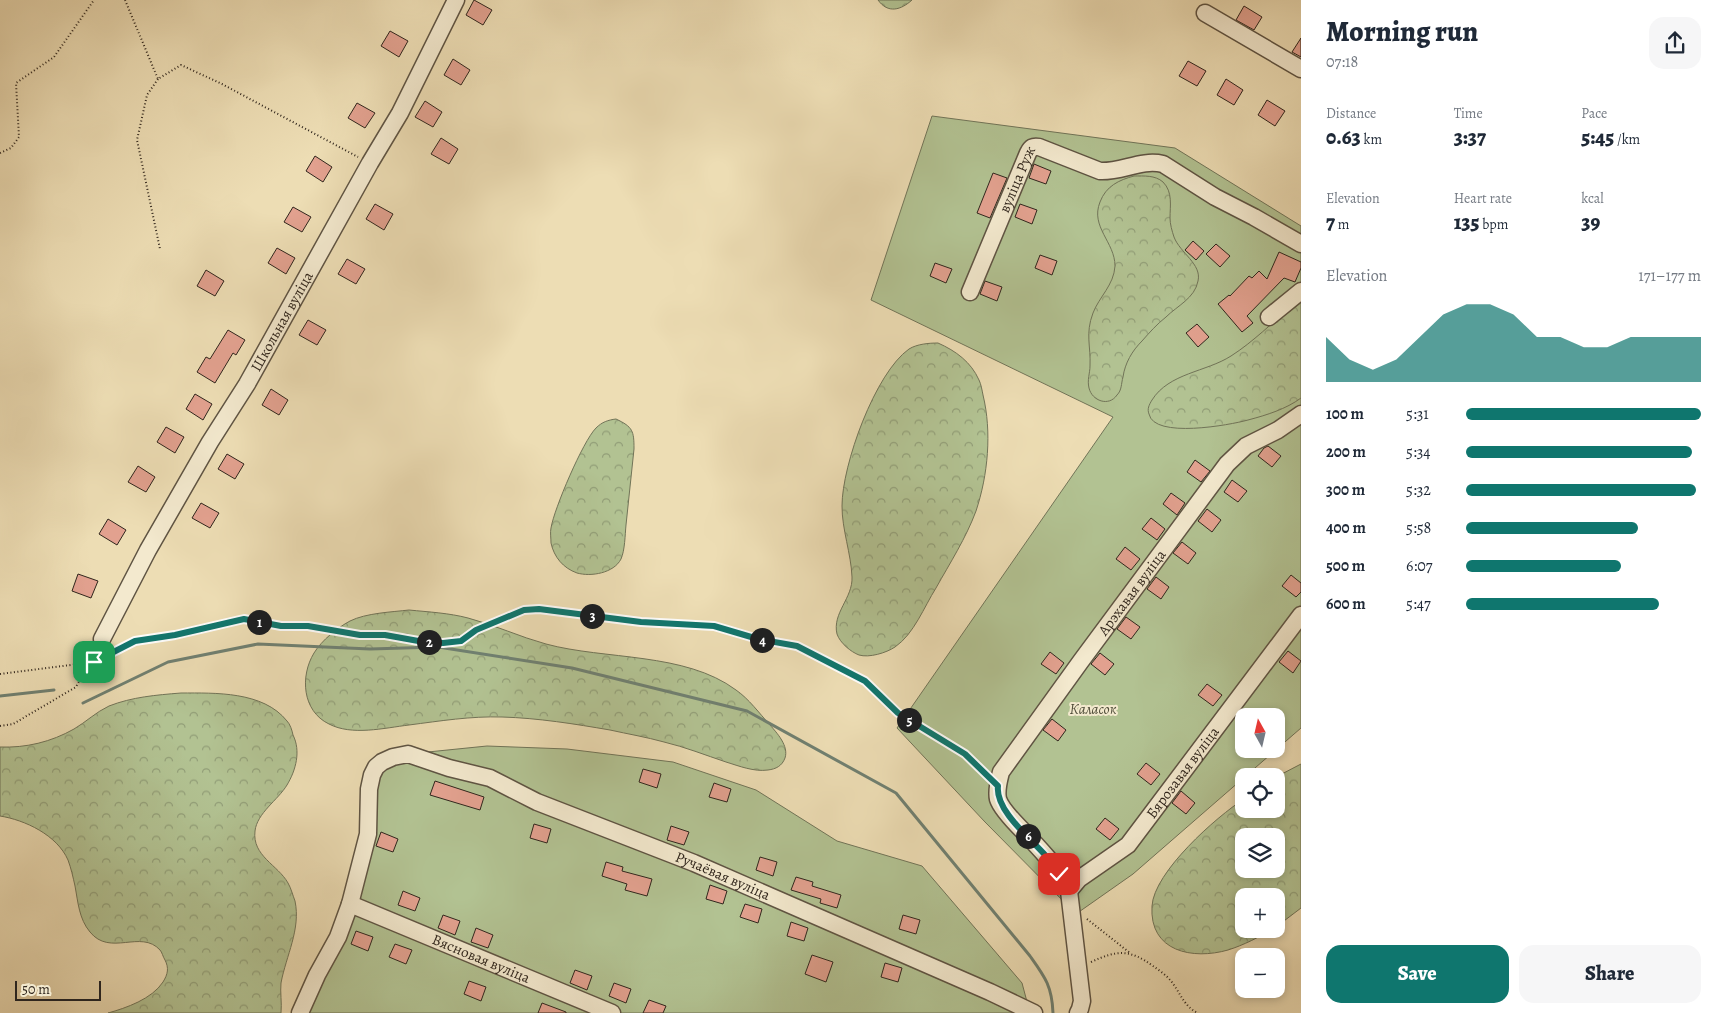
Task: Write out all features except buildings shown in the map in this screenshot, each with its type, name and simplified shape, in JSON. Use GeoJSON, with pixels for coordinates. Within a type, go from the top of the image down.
{"type":"FeatureCollection","features":[{"type":"Feature","properties":{"kind":"street","name":"Школьная вуліца"},"geometry":{"type":"LineString","coordinates":[[102,639],[148,550],[210,442],[247,384],[370,163],[400,113],[456,0]]}},
{"type":"Feature","properties":{"kind":"street"},"geometry":{"type":"LineString","coordinates":[[1205,13],[1301,69]]}},
{"type":"Feature","properties":{"kind":"street","name":"вуліца Руж"},"geometry":{"type":"LineString","coordinates":[[970,292],[1028,153],[1034,147],[1039,147],[1100,171],[1108,172],[1146,162],[1163,164],[1215,197],[1301,244]]}},
{"type":"Feature","properties":{"kind":"street"},"geometry":{"type":"LineString","coordinates":[[1269,317],[1301,291]]}},
{"type":"Feature","properties":{"kind":"street","name":"Арэхавая вуліца"},"geometry":{"type":"LineString","coordinates":[[998,793],[1002,772],[1007,763],[1228,464],[1246,446],[1278,430],[1301,414]]}},
{"type":"Feature","properties":{"kind":"street","name":"Бярозавая вуліца"},"geometry":{"type":"LineString","coordinates":[[1070,897],[1079,880],[1128,845],[1301,615]]}},
{"type":"Feature","properties":{"kind":"street","name":"Ручаёвая вуліца"},"geometry":{"type":"LineString","coordinates":[[350,904],[368,834],[369,788],[372,775],[376,767],[382,762],[393,756],[408,754],[490,778],[537,802],[694,863],[1032,1012]]}},
{"type":"Feature","properties":{"kind":"street"},"geometry":{"type":"LineString","coordinates":[[998,793],[1013,821],[1047,857],[1065,883],[1070,897],[1079,970],[1082,1000],[1078,1013]]}},
{"type":"Feature","properties":{"kind":"street"},"geometry":{"type":"LineString","coordinates":[[300,1013],[319,970],[338,937],[350,904]]}},
{"type":"Feature","properties":{"kind":"street","name":"Вясновая вуліца"},"geometry":{"type":"LineString","coordinates":[[350,904],[612,1013]]}},
{"type":"Feature","properties":{"kind":"path"},"geometry":{"type":"LineString","coordinates":[[0,153],[11,148],[19,137],[16,83],[54,57],[94,0]]}},
{"type":"Feature","properties":{"kind":"path"},"geometry":{"type":"LineString","coordinates":[[125,0],[158,79]]}},
{"type":"Feature","properties":{"kind":"path"},"geometry":{"type":"LineString","coordinates":[[160,249],[137,140],[147,95],[158,79],[181,65],[222,84],[370,163]]}},
{"type":"Feature","properties":{"kind":"path"},"geometry":{"type":"LineString","coordinates":[[0,674],[94,662],[135,641],[175,635],[244,619],[281,626],[308,626],[360,635],[385,635],[424,642],[443,643],[461,641],[476,630],[524,610],[539,609],[641,622],[714,626],[758,639],[797,646],[865,681],[898,713],[965,754],[998,793]]}},
{"type":"Feature","properties":{"kind":"path"},"geometry":{"type":"LineString","coordinates":[[0,726],[13,724],[76,687],[102,639]]}},
{"type":"Feature","properties":{"kind":"path"},"geometry":{"type":"LineString","coordinates":[[1070,897],[1100,931],[1170,979],[1191,1010],[1198,1013]]}},
{"type":"Feature","properties":{"kind":"path"},"geometry":{"type":"LineString","coordinates":[[1079,970],[1099,958],[1130,953]]}},
{"type":"Feature","properties":{"kind":"green space"},"geometry":{"type":"Polygon","coordinates":[[[878,0],[912,0],[899,8],[890,9],[878,0]]]}},
{"type":"Feature","properties":{"kind":"green space","name":"Каласок"},"geometry":{"type":"Polygon","coordinates":[[[932,116],[1175,148],[1301,226],[1301,728],[1285,742],[1285,708],[1235,708],[1235,758],[1266,758],[1255,768],[1235,768],[1235,785],[1133,874],[1076,914],[985,822],[897,728],[1113,417],[871,300],[932,116]]]}},
{"type":"Feature","properties":{"kind":"green space"},"geometry":{"type":"Polygon","coordinates":[[[1134,176],[1156,178],[1166,186],[1170,195],[1170,220],[1174,237],[1197,269],[1198,281],[1189,297],[1156,326],[1135,349],[1125,367],[1120,391],[1114,399],[1101,401],[1091,393],[1088,382],[1090,369],[1089,327],[1093,313],[1112,279],[1115,266],[1111,249],[1100,227],[1098,211],[1100,202],[1109,188],[1118,182],[1134,176]]]}},
{"type":"Feature","properties":{"kind":"green space"},"geometry":{"type":"Polygon","coordinates":[[[1301,301],[1301,398],[1269,414],[1226,425],[1178,428],[1154,422],[1148,409],[1159,391],[1178,378],[1231,356],[1293,305],[1301,301]]]}},
{"type":"Feature","properties":{"kind":"green space"},"geometry":{"type":"Polygon","coordinates":[[[938,343],[957,353],[967,362],[981,385],[986,409],[988,438],[986,468],[980,497],[963,541],[908,635],[902,642],[887,651],[863,656],[843,644],[837,634],[836,626],[837,619],[849,592],[852,577],[843,524],[843,488],[854,445],[873,398],[884,378],[896,361],[912,347],[938,343]]]}},
{"type":"Feature","properties":{"kind":"green space"},"geometry":{"type":"Polygon","coordinates":[[[616,419],[629,427],[633,434],[634,443],[625,542],[621,559],[613,568],[602,573],[577,573],[563,565],[554,553],[551,543],[553,519],[570,476],[590,435],[601,424],[616,419]]]}},
{"type":"Feature","properties":{"kind":"green space"},"geometry":{"type":"Polygon","coordinates":[[[409,610],[461,616],[546,644],[593,653],[669,663],[693,669],[716,678],[741,694],[773,728],[784,744],[786,753],[784,761],[774,769],[752,769],[680,746],[610,730],[529,719],[467,718],[379,729],[348,730],[338,728],[320,718],[313,711],[309,702],[305,682],[310,662],[317,648],[335,631],[356,618],[379,613],[409,610]]]}},
{"type":"Feature","properties":{"kind":"green space"},"geometry":{"type":"Polygon","coordinates":[[[181,693],[223,694],[252,699],[277,711],[291,727],[297,747],[295,767],[283,791],[260,818],[255,831],[255,840],[261,854],[284,877],[295,901],[295,932],[281,983],[281,1013],[108,1013],[146,998],[158,988],[165,979],[167,971],[166,963],[160,950],[152,944],[144,942],[116,943],[98,939],[83,922],[70,866],[63,851],[48,836],[30,825],[0,816],[0,747],[29,745],[47,741],[74,729],[104,708],[126,700],[181,693]]]}},
{"type":"Feature","properties":{"kind":"green space"},"geometry":{"type":"Polygon","coordinates":[[[487,746],[567,749],[673,762],[756,790],[837,841],[922,866],[1022,983],[1030,1013],[300,1013],[338,937],[372,775],[408,754],[487,746]]]}},
{"type":"Feature","properties":{"kind":"green space"},"geometry":{"type":"Polygon","coordinates":[[[1301,764],[1301,908],[1285,920],[1285,888],[1235,888],[1235,938],[1257,938],[1240,946],[1215,953],[1188,953],[1176,949],[1166,943],[1158,934],[1153,922],[1152,906],[1155,892],[1163,877],[1188,846],[1235,805],[1235,818],[1285,818],[1285,772],[1301,764]]]}},
{"type":"Feature","properties":{"kind":"waterway"},"geometry":{"type":"LineString","coordinates":[[83,703],[168,662],[258,644],[370,649],[438,647],[572,668],[747,711],[896,793],[1040,970],[1047,982],[1053,1013]]}},
{"type":"Feature","properties":{"kind":"waterway"},"geometry":{"type":"LineString","coordinates":[[0,696],[54,690]]}},
{"type":"Feature","properties":{"kind":"route"},"geometry":{"type":"LineString","coordinates":[[94,662],[135,641],[175,635],[244,619],[281,626],[308,626],[360,635],[385,635],[424,642],[443,643],[461,641],[476,630],[524,610],[539,609],[641,622],[714,626],[758,639],[797,646],[865,681],[898,713],[965,754],[998,786],[998,800],[1013,821],[1047,857],[1059,874]]}}]}
